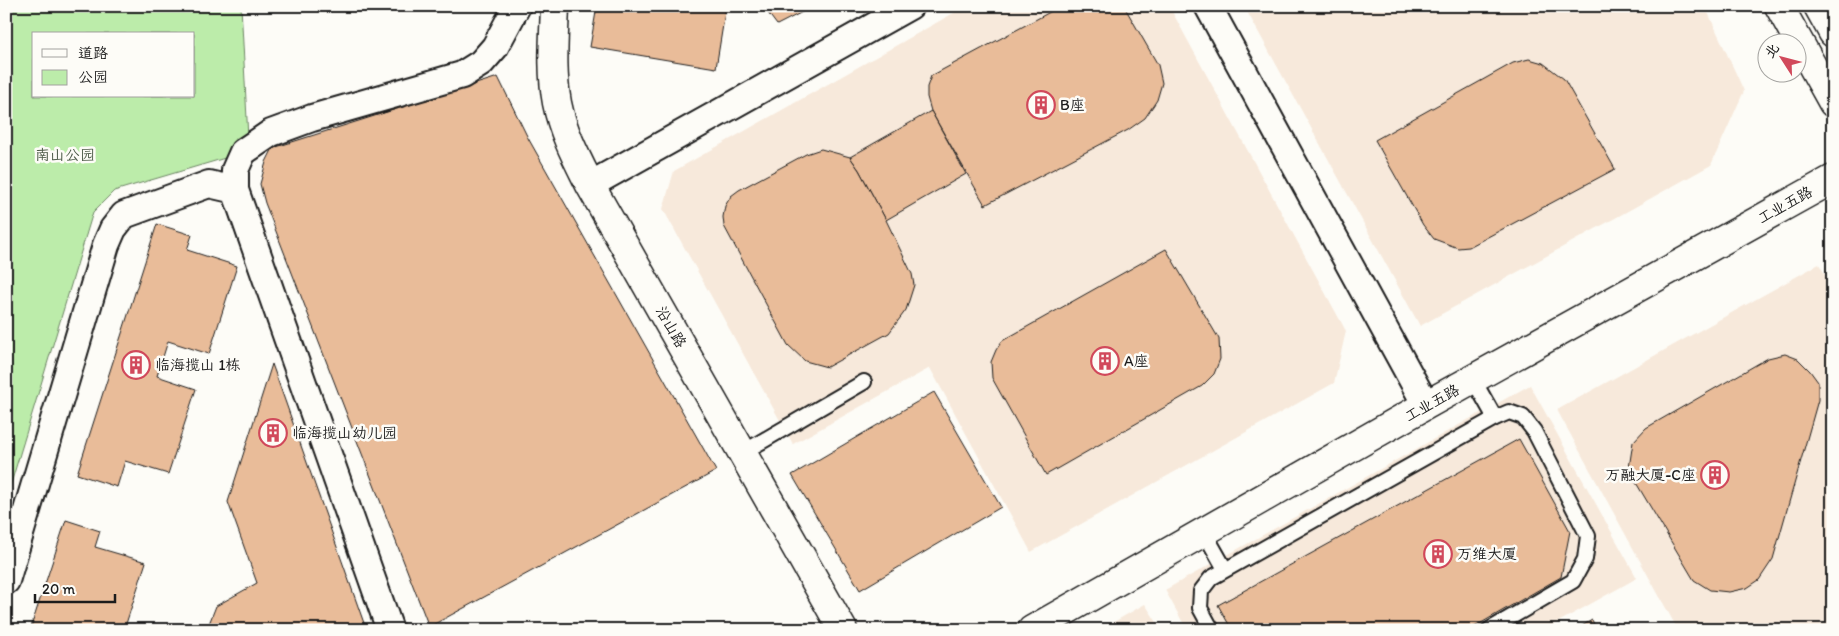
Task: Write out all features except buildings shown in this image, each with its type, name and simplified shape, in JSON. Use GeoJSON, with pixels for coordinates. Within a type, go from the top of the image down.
{"type":"FeatureCollection","features":[{"type":"Feature","properties":{"kind":"street"},"geometry":{"type":"LineString","coordinates":[[390,630],[235,190],[235,170],[243,152],[271,133],[312,118],[462,75],[481,63],[495,47],[517,6]]}},
{"type":"Feature","properties":{"kind":"street","name":"沿山路"},"geometry":{"type":"LineString","coordinates":[[555,6],[553,62],[557,103],[570,144],[590,186],[843,630]]}},
{"type":"Feature","properties":{"kind":"street"},"geometry":{"type":"LineString","coordinates":[[590,186],[910,6]]}},
{"type":"Feature","properties":{"kind":"street"},"geometry":{"type":"LineString","coordinates":[[1208,6],[1426,406]]}},
{"type":"Feature","properties":{"kind":"street"},"geometry":{"type":"LineString","coordinates":[[1779,6],[1833,103]]}},
{"type":"Feature","properties":{"kind":"street"},"geometry":{"type":"LineString","coordinates":[[1818,6],[1833,33]]}},
{"type":"Feature","properties":{"kind":"street","name":"工业五路"},"geometry":{"type":"LineString","coordinates":[[1032,630],[1473,379],[1833,179]]}},
{"type":"Feature","properties":{"kind":"street"},"geometry":{"type":"LineString","coordinates":[[6,581],[106,245],[113,229],[124,215],[209,184],[235,190]]}},
{"type":"Feature","properties":{"kind":"lane"},"geometry":{"type":"LineString","coordinates":[[1473,379],[1494,418]]}},
{"type":"Feature","properties":{"kind":"lane"},"geometry":{"type":"LineString","coordinates":[[742,453],[864,382]]}},
{"type":"Feature","properties":{"kind":"lane"},"geometry":{"type":"LineString","coordinates":[[1212,630],[1200,608],[1201,591],[1211,578],[1494,418],[1509,412],[1523,417],[1534,431],[1588,536],[1585,559],[1573,581],[1489,630]]}},
{"type":"Feature","properties":{"kind":"lane"},"geometry":{"type":"LineString","coordinates":[[1204,532],[1225,569]]}},
{"type":"Feature","properties":{"kind":"shaded area"},"geometry":{"type":"Polygon","coordinates":[[[966,6],[1169,6],[1346,331],[1334,383],[1031,552],[930,368],[793,444],[663,209],[674,171],[966,6]]]}},
{"type":"Feature","properties":{"kind":"shaded area"},"geometry":{"type":"Polygon","coordinates":[[[1244,6],[1705,6],[1744,91],[1711,165],[1420,326],[1244,6]]]}},
{"type":"Feature","properties":{"kind":"shaded area"},"geometry":{"type":"Polygon","coordinates":[[[1819,264],[1833,288],[1833,630],[1678,630],[1557,410],[1819,264]]]}},
{"type":"Feature","properties":{"kind":"shaded area"},"geometry":{"type":"Polygon","coordinates":[[[1530,385],[1637,578],[1544,630],[1187,630],[1165,590],[1530,385]]]}},
{"type":"Feature","properties":{"kind":"shaded area"},"geometry":{"type":"Polygon","coordinates":[[[1145,604],[1162,630],[1100,630],[1145,604]]]}},
{"type":"Feature","properties":{"kind":"green space","name":"南山公园"},"geometry":{"type":"Polygon","coordinates":[[[6,6],[241,6],[249,157],[242,153],[114,191],[93,212],[6,500],[6,6]]]}},
{"type":"Feature","properties":{"kind":"place","name":"B座"},"geometry":{"type":"Point","coordinates":[1041,105]}},
{"type":"Feature","properties":{"kind":"place","name":"A座"},"geometry":{"type":"Point","coordinates":[1105,361]}},
{"type":"Feature","properties":{"kind":"place","name":"临海揽山 1栋"},"geometry":{"type":"Point","coordinates":[136,365]}},
{"type":"Feature","properties":{"kind":"place","name":"临海揽山幼儿园"},"geometry":{"type":"Point","coordinates":[273,433]}},
{"type":"Feature","properties":{"kind":"place","name":"万融大厦-C座"},"geometry":{"type":"Point","coordinates":[1715,475]}},
{"type":"Feature","properties":{"kind":"place","name":"万维大厦"},"geometry":{"type":"Point","coordinates":[1438,554]}}]}
